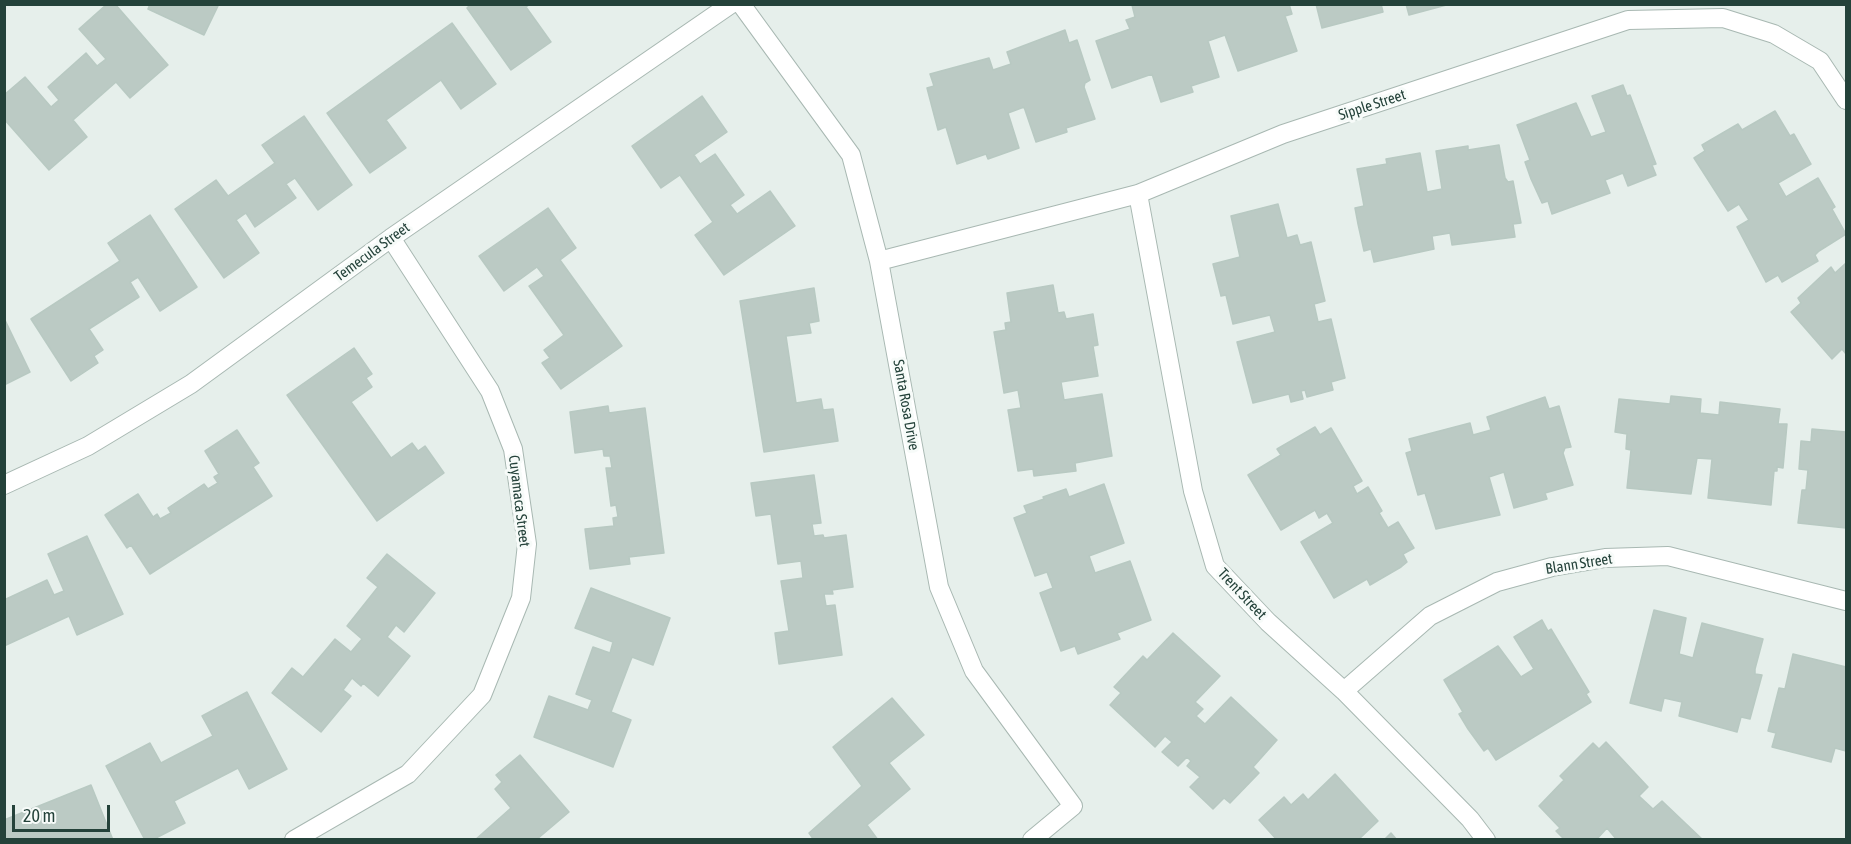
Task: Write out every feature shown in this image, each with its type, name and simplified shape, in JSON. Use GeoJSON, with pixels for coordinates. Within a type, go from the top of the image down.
{"type":"FeatureCollection","features":[{"type":"Feature","properties":{"kind":"street","name":"Temecula Street"},"geometry":{"type":"LineString","coordinates":[[4,485],[88,446],[191,384],[390,238],[731,4]]}},
{"type":"Feature","properties":{"kind":"street","name":"Santa Rosa Drive"},"geometry":{"type":"LineString","coordinates":[[741,4],[851,155],[879,261],[939,587],[974,671],[1073,806],[1032,840]]}},
{"type":"Feature","properties":{"kind":"street","name":"Sipple Street"},"geometry":{"type":"LineString","coordinates":[[879,261],[1138,194],[1283,134],[1628,20],[1723,18],[1774,34],[1820,61],[1846,100]]}},
{"type":"Feature","properties":{"kind":"street","name":"Trent Street"},"geometry":{"type":"LineString","coordinates":[[1138,194],[1193,491],[1215,566],[1268,622],[1344,691],[1470,819],[1486,840]]}},
{"type":"Feature","properties":{"kind":"street","name":"Cuyamaca Street"},"geometry":{"type":"LineString","coordinates":[[294,840],[408,774],[475,703],[482,695],[521,598],[527,544],[513,449],[490,391],[390,238]]}},
{"type":"Feature","properties":{"kind":"street","name":"Blann Street"},"geometry":{"type":"LineString","coordinates":[[1344,691],[1430,616],[1497,582],[1552,567],[1605,558],[1668,556],[1846,601]]}},
{"type":"Feature","properties":{"kind":"building"},"geometry":{"type":"Polygon","coordinates":[[[107,4],[115,4],[168,65],[130,98],[116,82],[73,120],[87,137],[49,170],[4,119],[4,95],[25,77],[51,107],[59,100],[48,87],[86,53],[97,66],[106,59],[79,29],[107,4]]]}},
{"type":"Feature","properties":{"kind":"building"},"geometry":{"type":"Polygon","coordinates":[[[150,4],[215,4],[218,6],[204,35],[148,9],[150,4]]]}},
{"type":"Feature","properties":{"kind":"building"},"geometry":{"type":"Polygon","coordinates":[[[471,4],[530,4],[526,7],[551,42],[511,70],[467,8],[471,4]]]}},
{"type":"Feature","properties":{"kind":"building"},"geometry":{"type":"Polygon","coordinates":[[[1134,4],[1289,4],[1292,14],[1285,16],[1297,51],[1238,71],[1225,35],[1208,41],[1219,77],[1191,86],[1193,92],[1161,102],[1152,74],[1112,88],[1096,41],[1130,29],[1126,20],[1135,17],[1132,5],[1134,4]]]}},
{"type":"Feature","properties":{"kind":"building"},"geometry":{"type":"Polygon","coordinates":[[[1316,4],[1381,4],[1383,12],[1322,28],[1316,4]]]}},
{"type":"Feature","properties":{"kind":"building"},"geometry":{"type":"Polygon","coordinates":[[[1406,4],[1450,4],[1409,15],[1406,4]]]}},
{"type":"Feature","properties":{"kind":"building"},"geometry":{"type":"Polygon","coordinates":[[[452,23],[496,84],[461,109],[441,80],[386,120],[406,148],[370,173],[327,113],[452,23]]]}},
{"type":"Feature","properties":{"kind":"building"},"geometry":{"type":"Polygon","coordinates":[[[1065,30],[1069,43],[1077,40],[1090,80],[1085,83],[1084,87],[1095,119],[1066,128],[1067,132],[1036,142],[1024,107],[1008,113],[1019,148],[988,159],[986,154],[957,164],[946,127],[938,130],[927,88],[934,86],[930,74],[989,58],[993,70],[1011,64],[1007,52],[1065,30]]]}},
{"type":"Feature","properties":{"kind":"building"},"geometry":{"type":"Polygon","coordinates":[[[1623,85],[1627,96],[1630,95],[1656,164],[1652,165],[1656,175],[1628,186],[1623,173],[1605,180],[1610,193],[1552,214],[1548,201],[1542,203],[1531,179],[1525,162],[1530,160],[1517,125],[1576,103],[1591,137],[1606,132],[1592,96],[1623,85]]]}},
{"type":"Feature","properties":{"kind":"building"},"geometry":{"type":"Polygon","coordinates":[[[702,96],[727,132],[694,155],[700,164],[715,154],[744,195],[730,205],[737,214],[770,191],[795,226],[724,275],[695,235],[713,222],[680,175],[661,188],[632,146],[702,96]]]}},
{"type":"Feature","properties":{"kind":"building"},"geometry":{"type":"Polygon","coordinates":[[[1775,111],[1790,136],[1794,134],[1811,164],[1778,183],[1786,197],[1818,178],[1835,207],[1832,209],[1846,234],[1819,251],[1815,255],[1818,261],[1782,282],[1778,275],[1766,282],[1737,227],[1749,220],[1739,204],[1728,211],[1694,158],[1705,151],[1702,145],[1738,124],[1742,130],[1775,111]]]}},
{"type":"Feature","properties":{"kind":"building"},"geometry":{"type":"Polygon","coordinates":[[[304,116],[352,185],[318,210],[295,178],[286,184],[296,198],[255,227],[246,213],[236,220],[259,253],[224,278],[175,209],[216,180],[228,196],[275,163],[262,145],[304,116]]]}},
{"type":"Feature","properties":{"kind":"building"},"geometry":{"type":"Polygon","coordinates":[[[1499,145],[1505,178],[1508,182],[1513,181],[1521,223],[1513,224],[1515,237],[1452,245],[1450,233],[1432,236],[1434,249],[1374,262],[1371,249],[1364,251],[1355,208],[1364,206],[1357,169],[1387,164],[1386,159],[1420,153],[1427,192],[1442,189],[1436,151],[1468,146],[1468,150],[1499,145]]]}},
{"type":"Feature","properties":{"kind":"building"},"geometry":{"type":"Polygon","coordinates":[[[1278,204],[1287,238],[1297,235],[1300,245],[1311,242],[1325,301],[1314,304],[1318,322],[1331,319],[1345,378],[1331,382],[1333,390],[1307,397],[1305,390],[1301,391],[1303,399],[1291,402],[1289,394],[1253,403],[1237,342],[1275,332],[1270,315],[1233,324],[1226,295],[1221,296],[1213,264],[1240,257],[1231,216],[1278,204]]]}},
{"type":"Feature","properties":{"kind":"building"},"geometry":{"type":"Polygon","coordinates":[[[548,208],[576,248],[560,260],[622,346],[561,389],[542,363],[550,358],[544,350],[564,335],[529,286],[544,276],[537,267],[504,291],[479,256],[548,208]]]}},
{"type":"Feature","properties":{"kind":"building"},"geometry":{"type":"Polygon","coordinates":[[[150,215],[197,287],[160,311],[138,277],[130,282],[139,297],[89,329],[103,350],[94,356],[98,363],[71,381],[31,319],[120,261],[108,243],[150,215]]]}},
{"type":"Feature","properties":{"kind":"building"},"geometry":{"type":"Polygon","coordinates":[[[1846,263],[1846,354],[1842,349],[1832,359],[1791,312],[1801,303],[1798,298],[1831,267],[1835,273],[1846,263]]]}},
{"type":"Feature","properties":{"kind":"building"},"geometry":{"type":"Polygon","coordinates":[[[1053,285],[1058,313],[1064,312],[1066,319],[1093,314],[1098,345],[1093,346],[1098,376],[1061,382],[1064,400],[1102,394],[1112,456],[1075,463],[1076,471],[1034,476],[1033,469],[1018,471],[1008,410],[1021,408],[1018,390],[1004,393],[994,332],[1006,330],[1005,323],[1011,322],[1007,293],[1053,285]]]}},
{"type":"Feature","properties":{"kind":"building"},"geometry":{"type":"Polygon","coordinates":[[[814,288],[819,321],[809,323],[811,333],[786,336],[796,403],[821,399],[823,410],[833,409],[838,441],[764,452],[740,301],[814,288]]]}},
{"type":"Feature","properties":{"kind":"building"},"geometry":{"type":"Polygon","coordinates":[[[4,318],[30,372],[4,385],[4,318]]]}},
{"type":"Feature","properties":{"kind":"building"},"geometry":{"type":"Polygon","coordinates":[[[354,348],[372,374],[366,378],[372,387],[351,402],[391,458],[412,443],[418,451],[425,446],[444,473],[377,521],[287,395],[354,348]]]}},
{"type":"Feature","properties":{"kind":"building"},"geometry":{"type":"Polygon","coordinates":[[[1671,396],[1701,399],[1700,413],[1719,415],[1720,402],[1780,409],[1778,424],[1787,424],[1783,468],[1777,467],[1777,471],[1774,471],[1771,505],[1708,498],[1712,459],[1697,458],[1691,494],[1627,488],[1631,450],[1626,449],[1627,434],[1615,432],[1619,399],[1670,404],[1671,396]]]}},
{"type":"Feature","properties":{"kind":"building"},"geometry":{"type":"Polygon","coordinates":[[[1545,397],[1549,409],[1559,406],[1571,447],[1565,448],[1563,453],[1573,485],[1545,493],[1547,499],[1514,508],[1504,472],[1489,477],[1500,515],[1436,529],[1425,493],[1418,495],[1406,453],[1412,451],[1409,439],[1470,423],[1473,435],[1491,430],[1487,417],[1545,397]]]}},
{"type":"Feature","properties":{"kind":"building"},"geometry":{"type":"Polygon","coordinates":[[[608,406],[609,413],[645,408],[664,553],[629,557],[630,564],[590,569],[585,529],[614,526],[613,518],[618,517],[616,505],[611,506],[606,468],[612,468],[610,456],[604,456],[603,449],[575,453],[570,412],[608,406]]]}},
{"type":"Feature","properties":{"kind":"building"},"geometry":{"type":"Polygon","coordinates":[[[1315,427],[1320,435],[1331,428],[1362,481],[1353,486],[1357,494],[1368,487],[1382,511],[1379,513],[1388,528],[1398,522],[1414,548],[1403,554],[1407,562],[1401,567],[1370,585],[1367,579],[1334,598],[1301,542],[1333,523],[1327,513],[1319,518],[1315,510],[1281,530],[1248,475],[1281,455],[1277,449],[1315,427]]]}},
{"type":"Feature","properties":{"kind":"building"},"geometry":{"type":"Polygon","coordinates":[[[1812,429],[1846,432],[1846,528],[1798,523],[1802,490],[1806,490],[1808,470],[1799,469],[1801,441],[1811,442],[1812,429]]]}},
{"type":"Feature","properties":{"kind":"building"},"geometry":{"type":"Polygon","coordinates":[[[237,430],[259,463],[253,467],[272,496],[150,574],[131,545],[127,548],[105,515],[138,494],[153,517],[157,514],[160,519],[171,513],[168,508],[204,484],[208,489],[218,483],[214,477],[219,474],[205,451],[237,430]]]}},
{"type":"Feature","properties":{"kind":"building"},"geometry":{"type":"Polygon","coordinates":[[[814,475],[821,523],[812,524],[814,536],[823,535],[824,538],[846,535],[853,587],[832,590],[833,594],[824,594],[826,606],[835,605],[842,655],[779,664],[775,633],[789,631],[781,581],[803,578],[801,561],[778,564],[771,514],[756,516],[751,483],[814,475]]]}},
{"type":"Feature","properties":{"kind":"building"},"geometry":{"type":"Polygon","coordinates":[[[1104,484],[1124,543],[1089,556],[1095,573],[1130,561],[1151,620],[1117,633],[1120,639],[1078,654],[1075,646],[1061,651],[1040,593],[1053,588],[1047,572],[1035,576],[1014,518],[1027,513],[1024,506],[1044,499],[1043,497],[1066,489],[1069,497],[1104,484]]]}},
{"type":"Feature","properties":{"kind":"building"},"geometry":{"type":"Polygon","coordinates":[[[87,536],[123,614],[77,635],[69,616],[4,646],[4,600],[47,580],[54,595],[64,591],[48,554],[87,536]]]}},
{"type":"Feature","properties":{"kind":"building"},"geometry":{"type":"Polygon","coordinates":[[[387,554],[435,593],[404,632],[396,625],[387,637],[410,656],[378,696],[363,683],[361,686],[352,678],[343,690],[351,696],[321,732],[272,693],[292,668],[303,677],[335,639],[351,652],[362,639],[347,626],[378,587],[367,578],[387,554]]]}},
{"type":"Feature","properties":{"kind":"building"},"geometry":{"type":"Polygon","coordinates":[[[591,588],[670,618],[653,665],[632,657],[611,712],[631,720],[613,767],[534,737],[549,696],[588,710],[592,700],[576,694],[593,647],[610,653],[613,642],[575,628],[591,588]]]}},
{"type":"Feature","properties":{"kind":"building"},"geometry":{"type":"Polygon","coordinates":[[[1654,610],[1686,618],[1679,654],[1693,658],[1702,623],[1763,639],[1755,669],[1755,674],[1762,675],[1750,719],[1741,717],[1737,732],[1679,716],[1682,702],[1664,698],[1661,711],[1630,703],[1654,610]]]}},
{"type":"Feature","properties":{"kind":"building"},"geometry":{"type":"Polygon","coordinates":[[[1542,620],[1548,631],[1551,629],[1589,692],[1586,694],[1591,702],[1496,760],[1488,748],[1484,751],[1468,729],[1459,714],[1463,712],[1444,680],[1498,646],[1521,677],[1534,669],[1514,637],[1542,620]]]}},
{"type":"Feature","properties":{"kind":"building"},"geometry":{"type":"Polygon","coordinates":[[[1173,633],[1220,676],[1195,702],[1203,709],[1196,716],[1205,724],[1231,697],[1277,740],[1253,767],[1259,773],[1230,803],[1224,798],[1213,809],[1190,787],[1200,777],[1187,766],[1191,761],[1187,757],[1178,766],[1162,752],[1172,742],[1165,736],[1155,747],[1110,705],[1121,693],[1114,687],[1143,656],[1147,660],[1173,633]]]}},
{"type":"Feature","properties":{"kind":"building"},"geometry":{"type":"Polygon","coordinates":[[[1793,654],[1846,667],[1846,751],[1835,748],[1831,762],[1772,747],[1776,733],[1768,731],[1779,688],[1785,689],[1793,654]]]}},
{"type":"Feature","properties":{"kind":"building"},"geometry":{"type":"Polygon","coordinates":[[[247,692],[287,769],[249,789],[238,768],[174,801],[185,823],[152,840],[145,840],[106,766],[150,743],[161,763],[213,736],[202,716],[247,692]]]}},
{"type":"Feature","properties":{"kind":"building"},"geometry":{"type":"Polygon","coordinates":[[[892,698],[924,735],[889,763],[910,789],[867,825],[878,840],[814,840],[809,833],[862,786],[833,747],[892,698]]]}},
{"type":"Feature","properties":{"kind":"building"},"geometry":{"type":"Polygon","coordinates":[[[1606,742],[1648,787],[1639,796],[1653,809],[1662,801],[1703,840],[1617,840],[1607,828],[1596,840],[1565,840],[1556,831],[1560,828],[1539,806],[1564,780],[1560,776],[1593,743],[1599,749],[1606,742]]]}},
{"type":"Feature","properties":{"kind":"building"},"geometry":{"type":"Polygon","coordinates":[[[520,755],[569,812],[536,840],[475,840],[511,808],[495,789],[502,782],[496,775],[520,755]]]}},
{"type":"Feature","properties":{"kind":"building"},"geometry":{"type":"Polygon","coordinates":[[[1335,774],[1378,821],[1358,840],[1277,840],[1259,820],[1284,797],[1291,805],[1303,794],[1308,800],[1335,774]]]}},
{"type":"Feature","properties":{"kind":"building"},"geometry":{"type":"Polygon","coordinates":[[[91,785],[113,840],[4,840],[4,820],[91,785]]]}},
{"type":"Feature","properties":{"kind":"building"},"geometry":{"type":"Polygon","coordinates":[[[1391,833],[1397,840],[1384,840],[1391,833]]]}}]}
